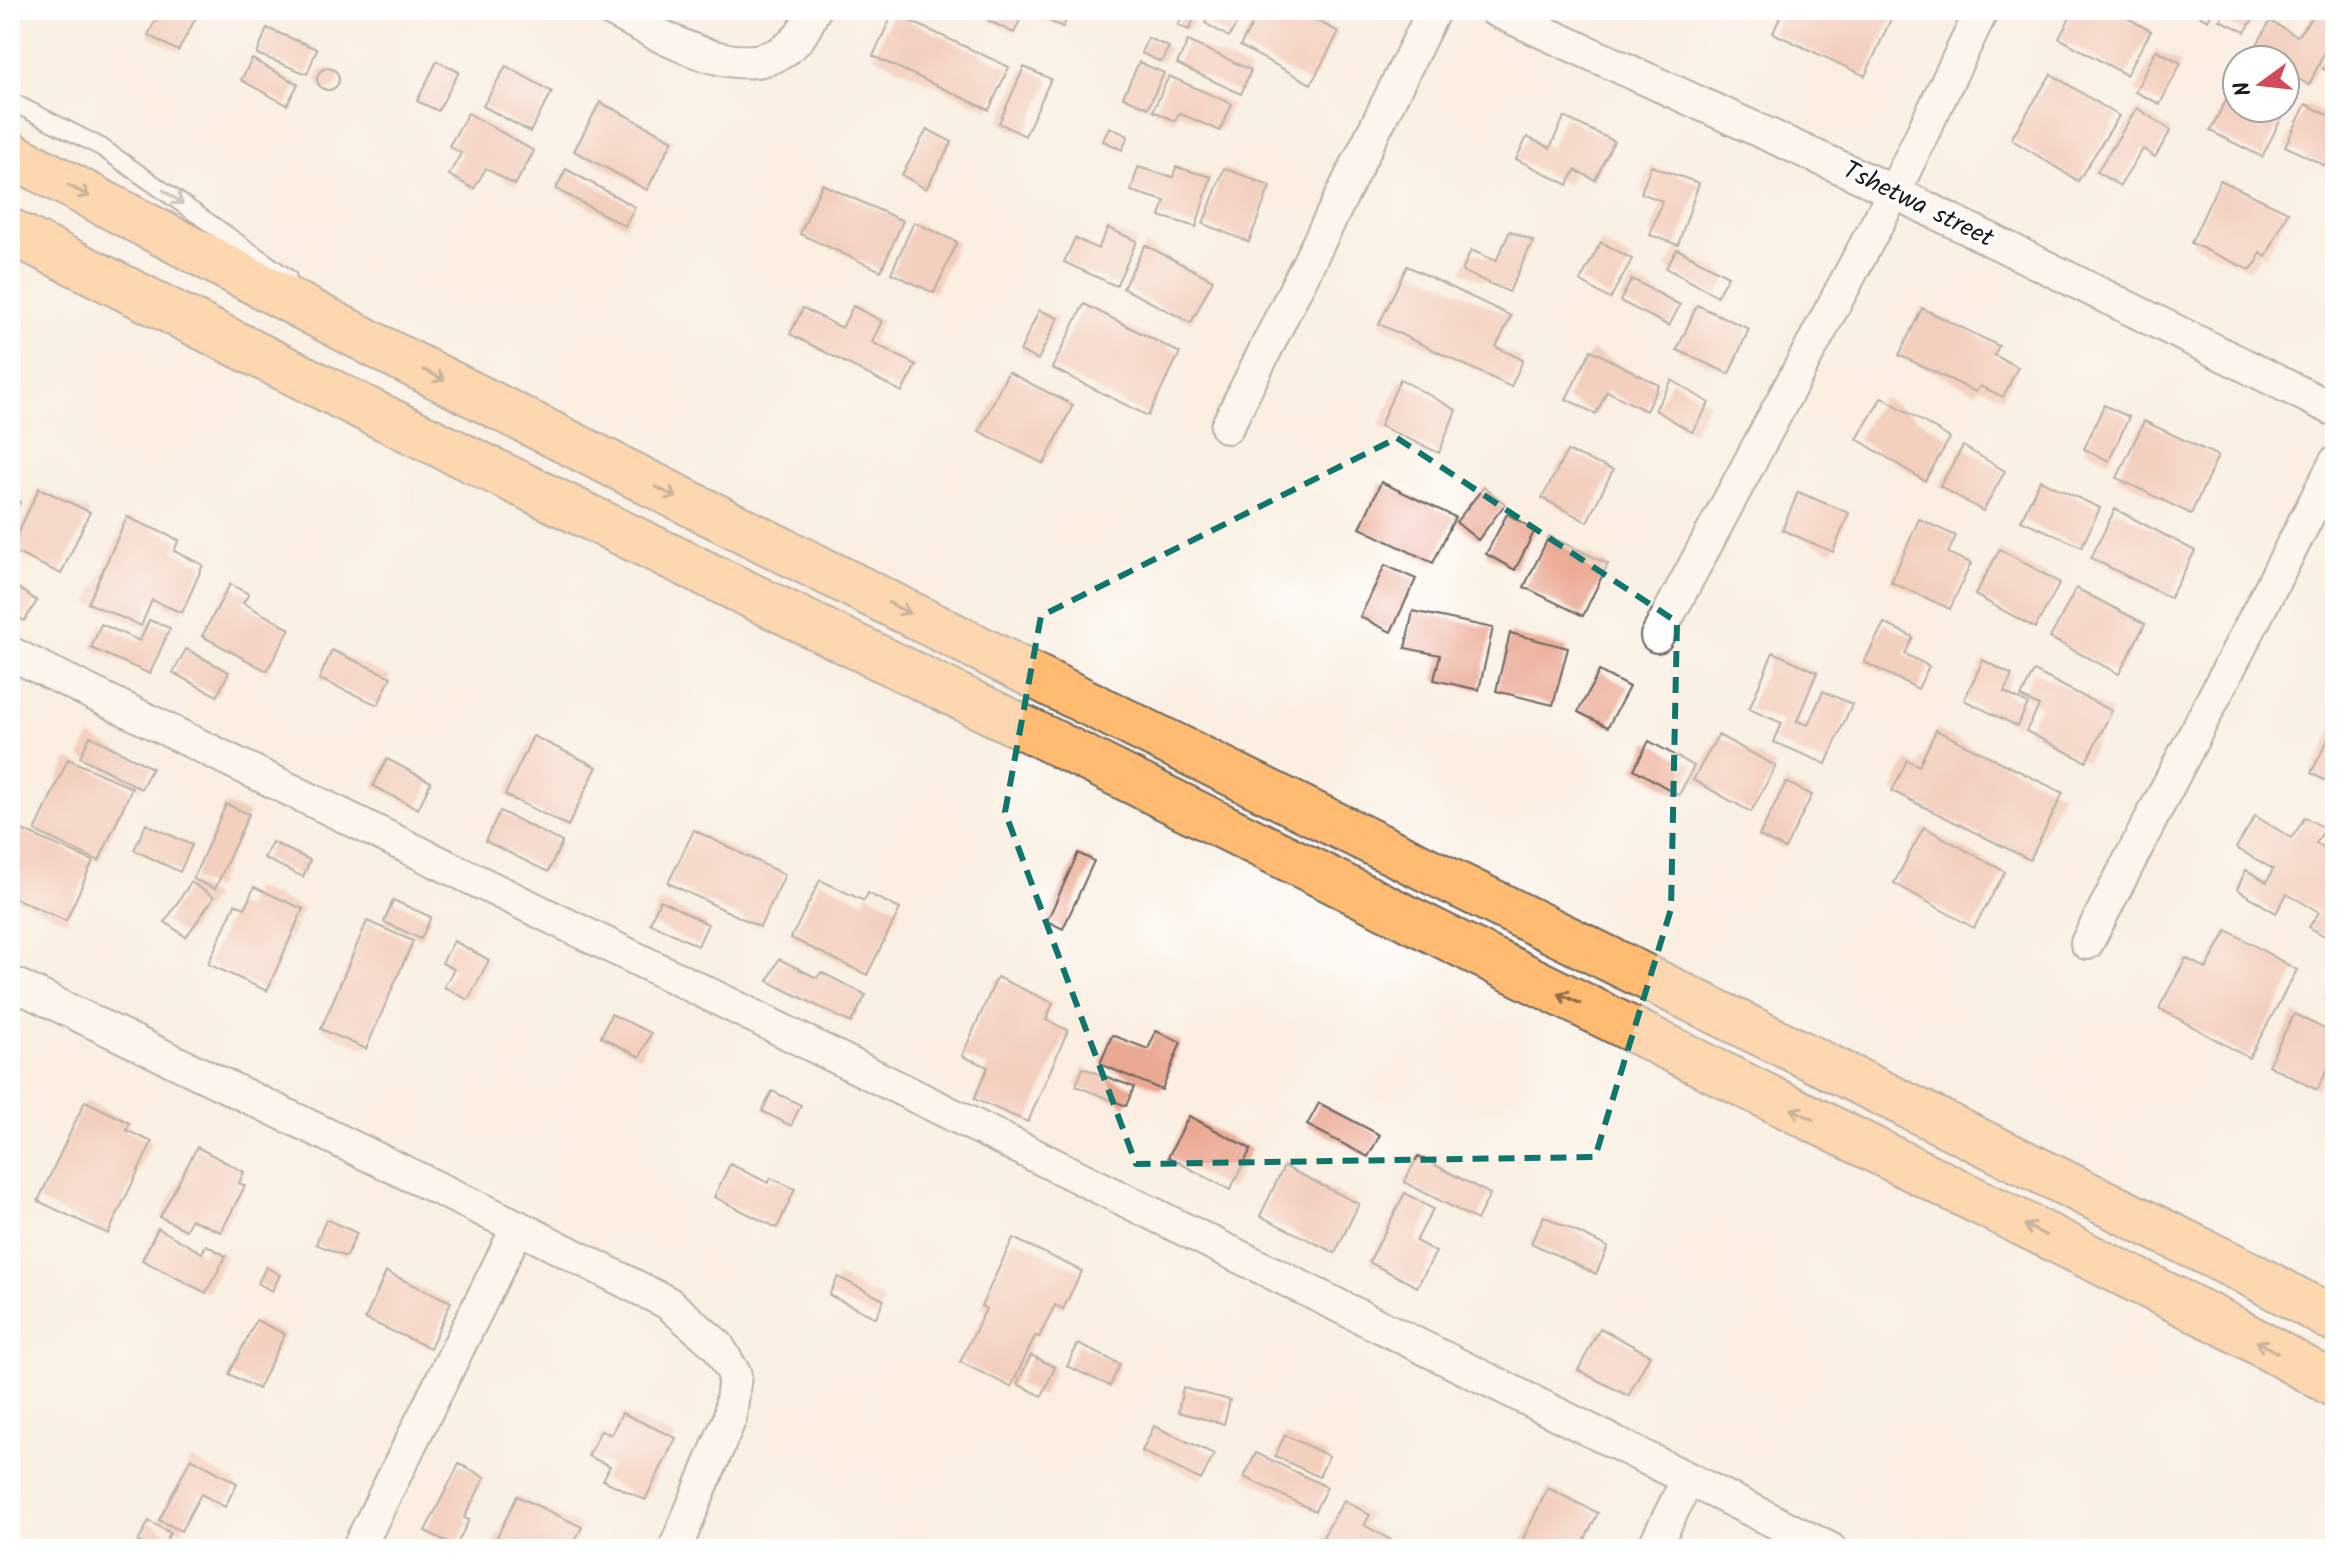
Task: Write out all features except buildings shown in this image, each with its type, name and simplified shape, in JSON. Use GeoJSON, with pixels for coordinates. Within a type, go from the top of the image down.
{"type":"FeatureCollection","features":[{"type":"Feature","properties":{"kind":"main road"},"geometry":{"type":"LineString","coordinates":[[10,154],[390,353],[1074,696],[2250,1274],[2335,1320]]}},
{"type":"Feature","properties":{"kind":"main road"},"geometry":{"type":"LineString","coordinates":[[10,231],[385,418],[1104,767],[2223,1323],[2335,1385]]}},
{"type":"Feature","properties":{"kind":"street"},"geometry":{"type":"LineString","coordinates":[[611,10],[708,57],[747,62],[773,57],[798,38],[814,10]]}},
{"type":"Feature","properties":{"kind":"street"},"geometry":{"type":"LineString","coordinates":[[1227,427],[1434,10]]}},
{"type":"Feature","properties":{"kind":"street","name":"Tshetwa street"},"geometry":{"type":"LineString","coordinates":[[1495,10],[1894,192],[2335,410]]}},
{"type":"Feature","properties":{"kind":"street"},"geometry":{"type":"LineString","coordinates":[[1657,636],[1894,192],[1982,10]]}},
{"type":"Feature","properties":{"kind":"street"},"geometry":{"type":"LineString","coordinates":[[2087,943],[2335,463]]}},
{"type":"Feature","properties":{"kind":"street"},"geometry":{"type":"LineString","coordinates":[[10,653],[717,998],[1830,1549]]}},
{"type":"Feature","properties":{"kind":"street"},"geometry":{"type":"LineString","coordinates":[[10,982],[518,1227],[668,1303],[718,1346],[735,1375],[730,1418],[675,1549]]}},
{"type":"Feature","properties":{"kind":"street"},"geometry":{"type":"LineString","coordinates":[[358,1549],[518,1227]]}},
{"type":"Feature","properties":{"kind":"street"},"geometry":{"type":"LineString","coordinates":[[1653,1549],[1688,1479]]}},
{"type":"Feature","properties":{"kind":"lane"},"geometry":{"type":"LineString","coordinates":[[10,101],[101,147],[390,353]]}},
{"type":"Feature","properties":{"kind":"highlighted area"},"geometry":{"type":"Polygon","coordinates":[[[1397,438],[1677,622],[1671,909],[1595,1157],[1136,1164],[1005,812],[1041,616],[1397,438]]]}}]}
